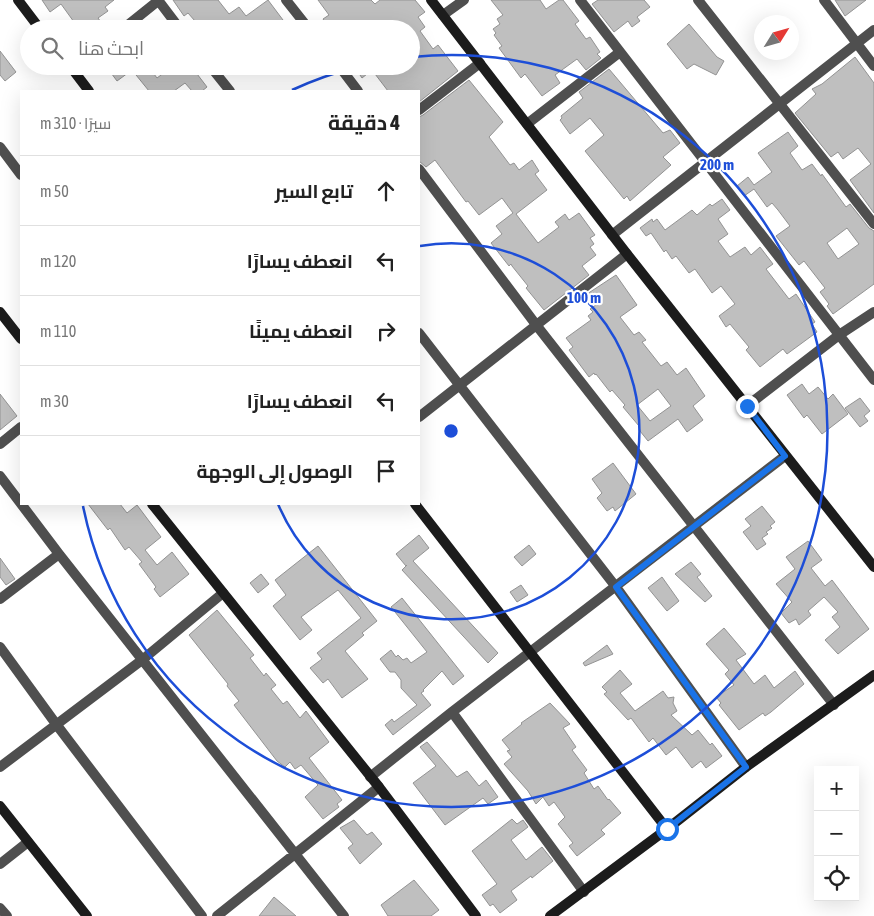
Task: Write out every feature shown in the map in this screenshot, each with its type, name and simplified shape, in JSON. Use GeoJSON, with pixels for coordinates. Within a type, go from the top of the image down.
{"type":"FeatureCollection","features":[{"type":"Feature","properties":{"kind":"street"},"geometry":{"type":"LineString","coordinates":[[18,0],[33,20]]}},
{"type":"Feature","properties":{"kind":"street"},"geometry":{"type":"LineString","coordinates":[[134,20],[158,0],[173,20]]}},
{"type":"Feature","properties":{"kind":"street"},"geometry":{"type":"LineString","coordinates":[[286,0],[302,20]]}},
{"type":"Feature","properties":{"kind":"street"},"geometry":{"type":"LineString","coordinates":[[431,0],[612,235],[874,567]]}},
{"type":"Feature","properties":{"kind":"street"},"geometry":{"type":"LineString","coordinates":[[443,15],[464,0]]}},
{"type":"Feature","properties":{"kind":"street"},"geometry":{"type":"LineString","coordinates":[[580,0],[874,380]]}},
{"type":"Feature","properties":{"kind":"street"},"geometry":{"type":"LineString","coordinates":[[698,0],[874,224]]}},
{"type":"Feature","properties":{"kind":"street"},"geometry":{"type":"LineString","coordinates":[[824,0],[874,66]]}},
{"type":"Feature","properties":{"kind":"street"},"geometry":{"type":"LineString","coordinates":[[612,235],[874,30]]}},
{"type":"Feature","properties":{"kind":"street"},"geometry":{"type":"LineString","coordinates":[[527,124],[620,52]]}},
{"type":"Feature","properties":{"kind":"street"},"geometry":{"type":"LineString","coordinates":[[420,109],[480,63]]}},
{"type":"Feature","properties":{"kind":"street"},"geometry":{"type":"LineString","coordinates":[[78,75],[88,90]]}},
{"type":"Feature","properties":{"kind":"street"},"geometry":{"type":"LineString","coordinates":[[217,75],[229,90]]}},
{"type":"Feature","properties":{"kind":"street"},"geometry":{"type":"LineString","coordinates":[[346,75],[357,90]]}},
{"type":"Feature","properties":{"kind":"street"},"geometry":{"type":"LineString","coordinates":[[0,147],[20,173]]}},
{"type":"Feature","properties":{"kind":"street"},"geometry":{"type":"LineString","coordinates":[[420,171],[537,326],[834,705]]}},
{"type":"Feature","properties":{"kind":"street"},"geometry":{"type":"LineString","coordinates":[[420,416],[627,254]]}},
{"type":"Feature","properties":{"kind":"street"},"geometry":{"type":"LineString","coordinates":[[0,312],[20,338]]}},
{"type":"Feature","properties":{"kind":"street"},"geometry":{"type":"LineString","coordinates":[[747,406],[839,335],[874,312]]}},
{"type":"Feature","properties":{"kind":"street"},"geometry":{"type":"LineString","coordinates":[[420,334],[616,587],[746,767]]}},
{"type":"Feature","properties":{"kind":"street"},"geometry":{"type":"LineString","coordinates":[[0,444],[20,427]]}},
{"type":"Feature","properties":{"kind":"street"},"geometry":{"type":"LineString","coordinates":[[370,777],[785,456]]}},
{"type":"Feature","properties":{"kind":"street"},"geometry":{"type":"LineString","coordinates":[[0,476],[20,503]]}},
{"type":"Feature","properties":{"kind":"street"},"geometry":{"type":"LineString","coordinates":[[22,505],[58,554],[344,916]]}},
{"type":"Feature","properties":{"kind":"street"},"geometry":{"type":"LineString","coordinates":[[153,505],[379,787],[476,916]]}},
{"type":"Feature","properties":{"kind":"street"},"geometry":{"type":"LineString","coordinates":[[415,505],[667,829]]}},
{"type":"Feature","properties":{"kind":"street"},"geometry":{"type":"LineString","coordinates":[[0,599],[58,554]]}},
{"type":"Feature","properties":{"kind":"street"},"geometry":{"type":"LineString","coordinates":[[0,767],[142,660],[222,593]]}},
{"type":"Feature","properties":{"kind":"street"},"geometry":{"type":"LineString","coordinates":[[0,647],[202,916]]}},
{"type":"Feature","properties":{"kind":"street"},"geometry":{"type":"LineString","coordinates":[[550,916],[667,829],[746,767],[874,675]]}},
{"type":"Feature","properties":{"kind":"street"},"geometry":{"type":"LineString","coordinates":[[452,712],[584,892]]}},
{"type":"Feature","properties":{"kind":"street"},"geometry":{"type":"LineString","coordinates":[[216,916],[379,787]]}},
{"type":"Feature","properties":{"kind":"street"},"geometry":{"type":"LineString","coordinates":[[1,811],[87,916]]}},
{"type":"Feature","properties":{"kind":"street"},"geometry":{"type":"LineString","coordinates":[[0,864],[28,842]]}},
{"type":"Feature","properties":{"kind":"street"},"geometry":{"type":"LineString","coordinates":[[0,908],[7,916]]}},
{"type":"Feature","properties":{"kind":"building"},"geometry":{"type":"Polygon","coordinates":[[[42,0],[114,0],[105,7],[108,11],[98,18],[99,20],[73,20],[61,4],[50,12],[42,0]]]}},
{"type":"Feature","properties":{"kind":"building"},"geometry":{"type":"Polygon","coordinates":[[[173,0],[218,0],[229,14],[239,7],[246,16],[268,0],[283,20],[194,20],[188,13],[184,16],[173,0]]]}},
{"type":"Feature","properties":{"kind":"building"},"geometry":{"type":"Polygon","coordinates":[[[318,0],[371,0],[375,4],[380,0],[415,0],[425,12],[418,17],[425,27],[420,31],[420,20],[324,20],[329,15],[318,0]]]}},
{"type":"Feature","properties":{"kind":"building"},"geometry":{"type":"Polygon","coordinates":[[[491,0],[540,0],[546,9],[559,0],[563,0],[579,21],[575,24],[586,39],[590,37],[600,52],[597,54],[601,58],[586,70],[577,59],[555,75],[560,83],[542,96],[525,74],[521,78],[499,48],[502,46],[494,35],[496,33],[493,29],[500,24],[497,19],[503,15],[491,0]]]}},
{"type":"Feature","properties":{"kind":"building"},"geometry":{"type":"Polygon","coordinates":[[[598,0],[644,0],[650,7],[637,17],[640,21],[632,27],[628,21],[614,32],[592,4],[598,0]]]}},
{"type":"Feature","properties":{"kind":"building"},"geometry":{"type":"Polygon","coordinates":[[[835,0],[866,0],[845,16],[835,0]]]}},
{"type":"Feature","properties":{"kind":"building"},"geometry":{"type":"Polygon","coordinates":[[[689,24],[717,57],[724,61],[716,75],[694,64],[687,69],[667,44],[689,24]]]}},
{"type":"Feature","properties":{"kind":"building"},"geometry":{"type":"Polygon","coordinates":[[[420,31],[433,49],[438,45],[458,71],[420,101],[420,90],[387,90],[376,75],[420,75],[420,31]]]}},
{"type":"Feature","properties":{"kind":"building"},"geometry":{"type":"Polygon","coordinates":[[[0,51],[16,72],[5,81],[0,75],[0,51]]]}},
{"type":"Feature","properties":{"kind":"building"},"geometry":{"type":"Polygon","coordinates":[[[855,57],[874,83],[874,213],[850,180],[871,164],[858,148],[843,159],[838,152],[831,157],[795,113],[816,94],[812,89],[822,84],[855,57]]]}},
{"type":"Feature","properties":{"kind":"building"},"geometry":{"type":"Polygon","coordinates":[[[609,69],[663,133],[670,130],[680,143],[663,157],[671,165],[630,201],[627,196],[624,199],[585,151],[604,135],[590,118],[570,134],[560,120],[561,116],[583,98],[579,92],[609,69]]]}},
{"type":"Feature","properties":{"kind":"building"},"geometry":{"type":"Polygon","coordinates":[[[113,75],[125,75],[117,81],[113,75]]]}},
{"type":"Feature","properties":{"kind":"building"},"geometry":{"type":"Polygon","coordinates":[[[136,75],[155,75],[157,78],[161,75],[198,75],[207,87],[203,90],[191,90],[185,83],[175,90],[148,90],[136,75]]]}},
{"type":"Feature","properties":{"kind":"building"},"geometry":{"type":"Polygon","coordinates":[[[469,80],[503,122],[489,137],[510,165],[514,163],[519,170],[532,160],[539,171],[535,174],[547,190],[516,214],[538,243],[559,227],[555,222],[565,214],[569,220],[579,213],[595,235],[590,238],[594,244],[590,247],[596,255],[582,266],[589,275],[544,310],[526,288],[528,286],[511,264],[509,266],[491,243],[502,234],[496,226],[513,213],[502,198],[479,215],[468,201],[466,202],[435,160],[426,167],[420,162],[420,116],[469,80]]]}},
{"type":"Feature","properties":{"kind":"building"},"geometry":{"type":"Polygon","coordinates":[[[788,132],[798,146],[790,153],[802,170],[812,164],[821,176],[822,174],[846,207],[850,204],[869,228],[874,231],[874,284],[833,314],[827,306],[829,304],[820,292],[825,288],[804,261],[799,265],[776,236],[790,226],[778,210],[772,203],[767,207],[754,189],[744,196],[737,186],[748,177],[754,185],[772,172],[758,153],[788,132]],[[847,228],[827,243],[838,259],[859,244],[847,228]]]}},
{"type":"Feature","properties":{"kind":"building"},"geometry":{"type":"Polygon","coordinates":[[[722,199],[730,210],[718,219],[728,234],[718,241],[730,257],[745,247],[751,255],[760,247],[773,264],[766,269],[789,299],[796,294],[815,322],[812,324],[817,332],[787,354],[783,349],[760,367],[746,350],[749,347],[730,324],[726,327],[719,316],[735,304],[721,286],[712,293],[695,269],[689,273],[676,256],[672,259],[666,250],[664,252],[651,233],[646,236],[640,228],[652,219],[653,222],[657,219],[665,230],[692,210],[697,215],[710,204],[712,206],[722,199]]]}},
{"type":"Feature","properties":{"kind":"building"},"geometry":{"type":"Polygon","coordinates":[[[616,275],[637,305],[620,317],[634,335],[639,332],[646,340],[642,342],[661,366],[667,362],[677,375],[686,368],[705,396],[693,406],[703,420],[687,432],[678,419],[648,441],[640,431],[639,426],[623,407],[625,405],[612,390],[610,392],[596,374],[594,373],[589,377],[569,350],[573,347],[566,338],[591,320],[588,316],[593,312],[590,309],[596,305],[587,294],[616,275]],[[658,389],[637,405],[650,421],[671,406],[658,389]]]}},
{"type":"Feature","properties":{"kind":"building"},"geometry":{"type":"Polygon","coordinates":[[[802,384],[809,394],[818,387],[828,399],[833,394],[848,414],[822,434],[807,415],[804,418],[787,395],[802,384]]]}},
{"type":"Feature","properties":{"kind":"building"},"geometry":{"type":"Polygon","coordinates":[[[0,394],[17,416],[0,430],[0,394]]]}},
{"type":"Feature","properties":{"kind":"building"},"geometry":{"type":"Polygon","coordinates":[[[860,398],[870,411],[864,416],[868,421],[860,427],[845,408],[860,398]]]}},
{"type":"Feature","properties":{"kind":"building"},"geometry":{"type":"Polygon","coordinates":[[[613,463],[636,494],[615,511],[613,507],[607,511],[597,498],[602,493],[592,479],[613,463]]]}},
{"type":"Feature","properties":{"kind":"building"},"geometry":{"type":"Polygon","coordinates":[[[89,505],[121,505],[127,513],[137,505],[161,537],[145,550],[157,565],[172,552],[189,574],[160,597],[154,589],[156,587],[139,564],[142,562],[129,547],[125,550],[110,528],[108,530],[89,505]]]}},
{"type":"Feature","properties":{"kind":"building"},"geometry":{"type":"Polygon","coordinates":[[[762,506],[775,522],[770,526],[772,528],[766,532],[768,534],[762,538],[766,544],[757,550],[743,532],[751,526],[745,519],[762,506]]]}},
{"type":"Feature","properties":{"kind":"building"},"geometry":{"type":"Polygon","coordinates":[[[419,535],[429,548],[413,561],[498,653],[488,663],[402,570],[406,566],[396,554],[419,535]]]}},
{"type":"Feature","properties":{"kind":"building"},"geometry":{"type":"Polygon","coordinates":[[[808,541],[822,560],[811,568],[825,586],[832,580],[869,629],[838,654],[825,640],[840,627],[832,617],[838,612],[824,597],[808,611],[811,615],[799,625],[796,619],[789,623],[781,613],[792,602],[776,584],[795,569],[786,557],[808,541]]]}},
{"type":"Feature","properties":{"kind":"building"},"geometry":{"type":"Polygon","coordinates":[[[529,545],[536,554],[522,566],[514,557],[529,545]]]}},
{"type":"Feature","properties":{"kind":"building"},"geometry":{"type":"Polygon","coordinates":[[[318,546],[377,621],[362,633],[364,635],[345,651],[368,679],[342,698],[328,679],[323,683],[310,668],[322,659],[317,653],[361,618],[338,590],[301,617],[312,630],[300,640],[273,606],[286,595],[275,580],[318,546]]]}},
{"type":"Feature","properties":{"kind":"building"},"geometry":{"type":"Polygon","coordinates":[[[0,558],[15,579],[6,585],[0,577],[0,558]]]}},
{"type":"Feature","properties":{"kind":"building"},"geometry":{"type":"Polygon","coordinates":[[[691,562],[701,574],[697,577],[712,596],[705,602],[675,574],[691,562]]]}},
{"type":"Feature","properties":{"kind":"building"},"geometry":{"type":"Polygon","coordinates":[[[261,574],[269,584],[258,593],[250,583],[261,574]]]}},
{"type":"Feature","properties":{"kind":"building"},"geometry":{"type":"Polygon","coordinates":[[[662,577],[679,601],[667,611],[648,588],[662,577]]]}},
{"type":"Feature","properties":{"kind":"building"},"geometry":{"type":"Polygon","coordinates":[[[521,585],[528,595],[517,602],[510,592],[521,585]]]}},
{"type":"Feature","properties":{"kind":"building"},"geometry":{"type":"Polygon","coordinates":[[[402,598],[464,676],[453,685],[442,671],[421,693],[431,705],[393,735],[385,725],[392,719],[394,722],[417,705],[401,688],[401,680],[395,672],[390,672],[380,659],[391,650],[396,657],[398,655],[403,660],[407,658],[411,663],[427,652],[391,607],[402,598]]]}},
{"type":"Feature","properties":{"kind":"building"},"geometry":{"type":"Polygon","coordinates":[[[217,610],[254,655],[250,658],[264,676],[266,673],[276,685],[271,689],[283,704],[287,701],[300,718],[306,711],[329,742],[309,758],[342,800],[337,804],[339,807],[323,819],[305,797],[318,785],[301,765],[295,769],[290,762],[285,767],[277,761],[234,705],[239,701],[227,686],[228,684],[189,635],[217,610]]]}},
{"type":"Feature","properties":{"kind":"building"},"geometry":{"type":"Polygon","coordinates":[[[724,628],[746,654],[736,660],[754,684],[765,675],[774,688],[795,671],[804,684],[771,712],[765,716],[763,713],[739,730],[719,705],[721,703],[716,697],[734,685],[725,674],[729,670],[706,644],[724,628]]]}},
{"type":"Feature","properties":{"kind":"building"},"geometry":{"type":"Polygon","coordinates":[[[607,645],[613,654],[585,666],[583,663],[607,645]]]}},
{"type":"Feature","properties":{"kind":"building"},"geometry":{"type":"Polygon","coordinates":[[[620,670],[632,684],[620,693],[635,711],[663,691],[668,698],[674,697],[673,703],[677,711],[671,715],[692,735],[698,730],[722,756],[706,768],[701,761],[692,768],[676,747],[666,755],[653,738],[649,742],[631,718],[628,720],[604,694],[607,692],[602,687],[620,670]]]}},
{"type":"Feature","properties":{"kind":"building"},"geometry":{"type":"Polygon","coordinates":[[[550,703],[570,724],[563,728],[576,747],[572,750],[587,770],[584,773],[594,789],[598,786],[621,813],[601,830],[605,834],[577,856],[569,846],[573,843],[558,824],[565,817],[554,802],[549,806],[543,797],[536,804],[528,791],[504,764],[512,757],[507,751],[510,750],[502,740],[521,723],[550,703]]]}},
{"type":"Feature","properties":{"kind":"building"},"geometry":{"type":"Polygon","coordinates":[[[427,742],[457,777],[467,771],[479,786],[486,780],[498,797],[488,804],[483,798],[445,825],[413,783],[436,766],[420,747],[427,742]]]}},
{"type":"Feature","properties":{"kind":"building"},"geometry":{"type":"Polygon","coordinates":[[[512,819],[517,824],[523,820],[528,827],[511,840],[526,860],[542,847],[553,861],[532,878],[531,876],[511,891],[517,900],[500,913],[493,904],[490,906],[482,895],[497,884],[472,851],[512,819]]]}},
{"type":"Feature","properties":{"kind":"building"},"geometry":{"type":"Polygon","coordinates":[[[354,820],[367,835],[372,832],[382,844],[360,864],[348,848],[353,844],[340,828],[354,820]]]}},
{"type":"Feature","properties":{"kind":"building"},"geometry":{"type":"Polygon","coordinates":[[[414,880],[439,910],[431,916],[388,916],[381,905],[414,880]]]}},
{"type":"Feature","properties":{"kind":"building"},"geometry":{"type":"Polygon","coordinates":[[[274,897],[296,916],[259,916],[274,897]]]}},
{"type":"Feature","properties":{"kind":"route"},"geometry":{"type":"LineString","coordinates":[[667,829],[746,767],[616,587],[785,456],[747,406]]}}]}
